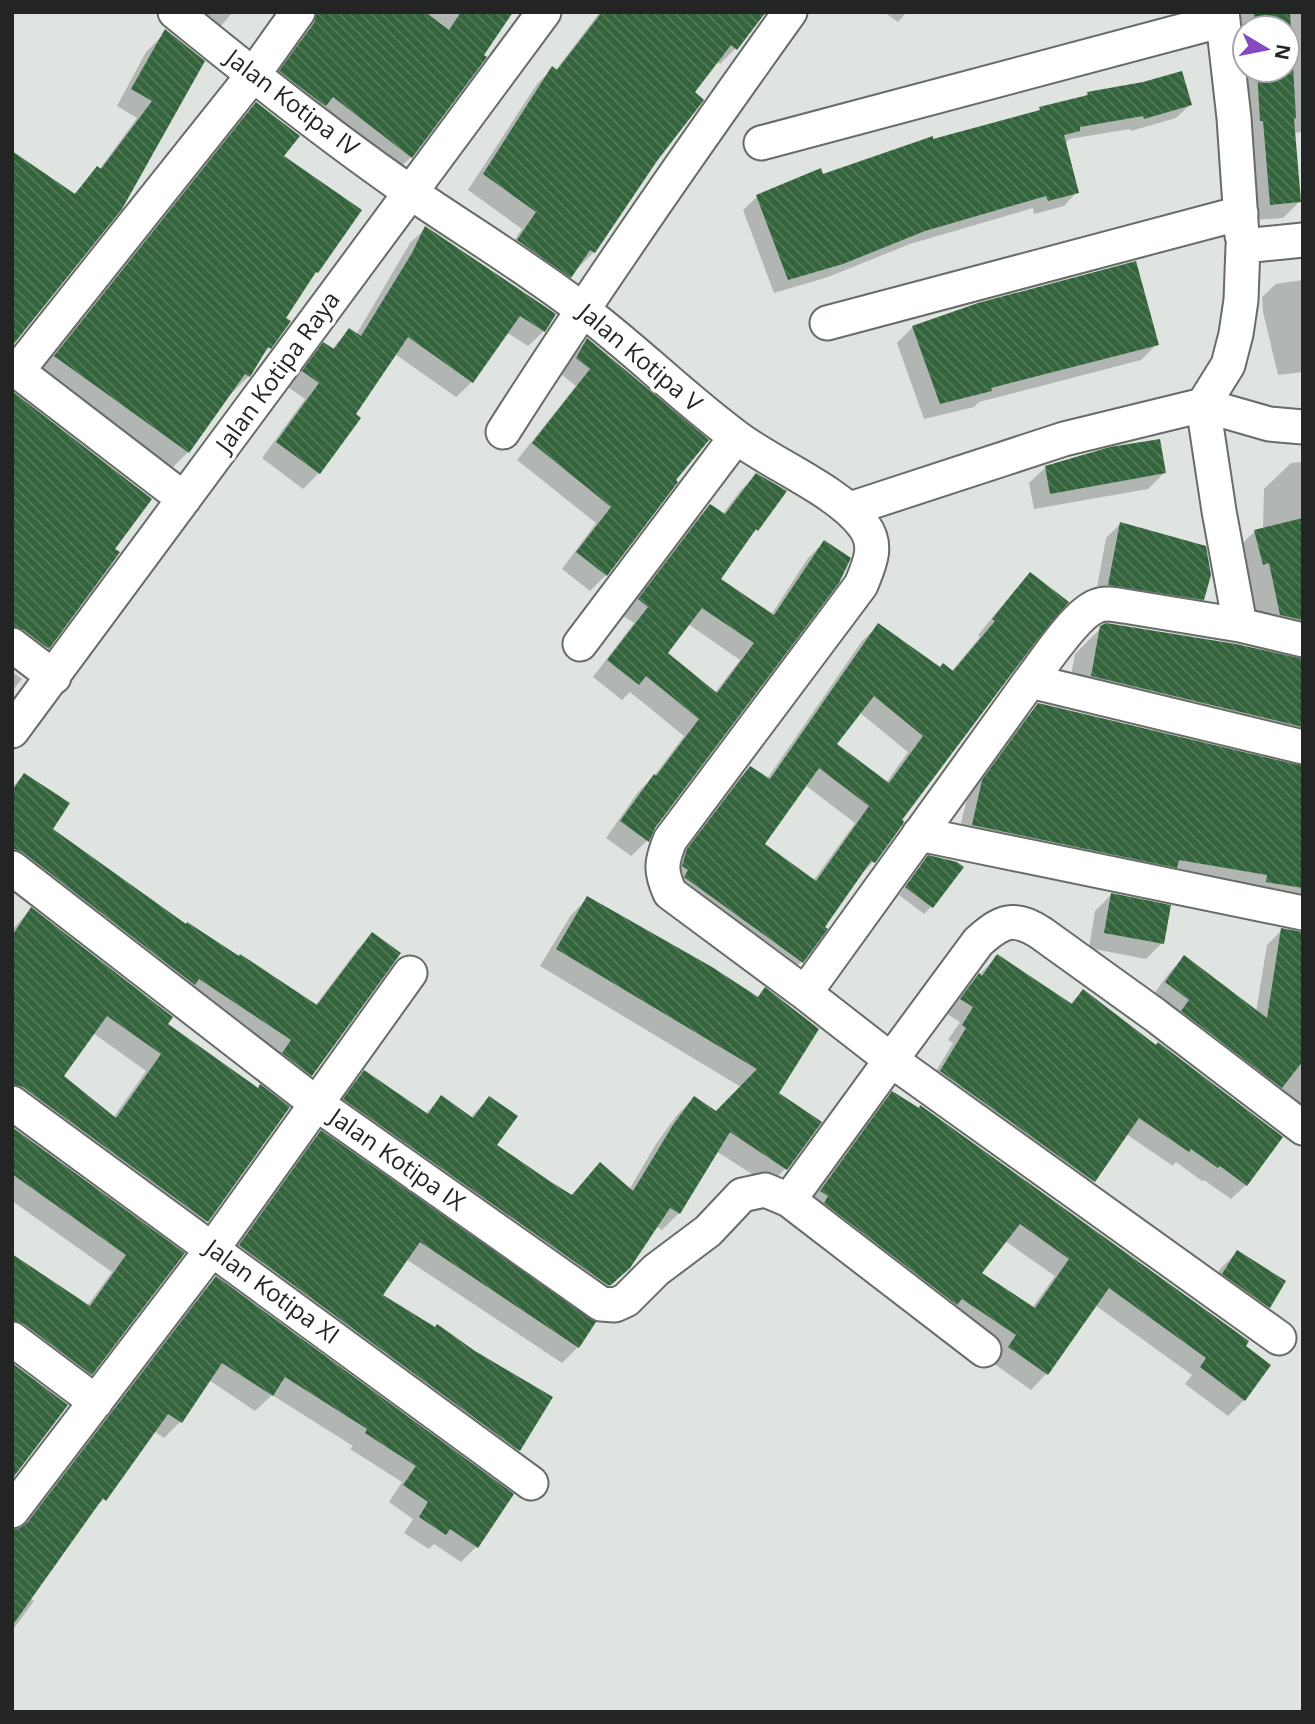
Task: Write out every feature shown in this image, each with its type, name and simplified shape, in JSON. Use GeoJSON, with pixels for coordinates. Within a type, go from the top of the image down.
{"type":"FeatureCollection","features":[{"type":"Feature","properties":{"kind":"street","name":"Jalan Kotipa IV"},"geometry":{"type":"LineString","coordinates":[[175,12],[253,75],[411,192]]}},
{"type":"Feature","properties":{"kind":"street"},"geometry":{"type":"LineString","coordinates":[[184,499],[15,369],[253,75],[298,12]]}},
{"type":"Feature","properties":{"kind":"street","name":"Jalan Kotipa Raya"},"geometry":{"type":"LineString","coordinates":[[12,731],[544,12]]}},
{"type":"Feature","properties":{"kind":"street"},"geometry":{"type":"LineString","coordinates":[[503,432],[582,309],[790,12]]}},
{"type":"Feature","properties":{"kind":"street"},"geometry":{"type":"LineString","coordinates":[[761,143],[1223,16],[1242,230],[1241,300],[1228,366],[1203,405],[1219,511],[1241,625]]}},
{"type":"Feature","properties":{"kind":"street","name":"Jalan Kotipa V"},"geometry":{"type":"LineString","coordinates":[[411,192],[485,240],[582,309],[736,437],[858,519]]}},
{"type":"Feature","properties":{"kind":"street"},"geometry":{"type":"LineString","coordinates":[[827,323],[1242,230],[1303,240]]}},
{"type":"Feature","properties":{"kind":"street"},"geometry":{"type":"LineString","coordinates":[[1279,1338],[891,1060],[670,893],[662,875],[663,857],[670,840],[861,585],[872,557],[873,544],[858,519],[1064,439],[1203,405],[1269,424],[1303,427]]}},
{"type":"Feature","properties":{"kind":"street"},"geometry":{"type":"LineString","coordinates":[[580,644],[736,437]]}},
{"type":"Feature","properties":{"kind":"street"},"geometry":{"type":"LineString","coordinates":[[805,993],[1030,681],[1067,633],[1094,607],[1105,604],[1124,606],[1241,625],[1303,640]]}},
{"type":"Feature","properties":{"kind":"street"},"geometry":{"type":"LineString","coordinates":[[12,645],[54,677]]}},
{"type":"Feature","properties":{"kind":"street"},"geometry":{"type":"LineString","coordinates":[[1030,681],[1303,747]]}},
{"type":"Feature","properties":{"kind":"street"},"geometry":{"type":"LineString","coordinates":[[919,834],[1303,913]]}},
{"type":"Feature","properties":{"kind":"street","name":"Jalan Kotipa IX"},"geometry":{"type":"LineString","coordinates":[[12,868],[317,1104],[601,1304],[615,1305],[626,1300],[656,1270],[708,1231],[742,1195],[765,1190],[789,1200]]}},
{"type":"Feature","properties":{"kind":"street"},"geometry":{"type":"LineString","coordinates":[[984,1350],[789,1200],[978,942],[995,927],[1013,921],[1030,926],[1155,1015],[1303,1128]]}},
{"type":"Feature","properties":{"kind":"street"},"geometry":{"type":"LineString","coordinates":[[12,1511],[212,1248],[410,973]]}},
{"type":"Feature","properties":{"kind":"street","name":"Jalan Kotipa XI"},"geometry":{"type":"LineString","coordinates":[[12,1103],[531,1483]]}},
{"type":"Feature","properties":{"kind":"street"},"geometry":{"type":"LineString","coordinates":[[12,1339],[96,1402]]}},
{"type":"Feature","properties":{"kind":"building"},"geometry":{"type":"Polygon","coordinates":[[[317,12],[425,12],[449,30],[461,12],[513,12],[484,55],[487,57],[412,158],[333,97],[326,106],[279,71],[314,23],[317,12]]]}},
{"type":"Feature","properties":{"kind":"building"},"geometry":{"type":"Polygon","coordinates":[[[602,12],[766,12],[737,50],[731,45],[695,92],[704,100],[657,161],[595,253],[590,250],[571,278],[517,240],[536,212],[483,174],[552,66],[557,70],[602,12]]]}},
{"type":"Feature","properties":{"kind":"building"},"geometry":{"type":"Polygon","coordinates":[[[1254,12],[1290,14],[1254,14],[1254,12]]]}},
{"type":"Feature","properties":{"kind":"building"},"geometry":{"type":"Polygon","coordinates":[[[165,29],[205,61],[122,209],[12,346],[12,151],[75,194],[97,166],[101,169],[152,101],[131,89],[165,29]]]}},
{"type":"Feature","properties":{"kind":"building"},"geometry":{"type":"Polygon","coordinates":[[[1182,71],[1192,105],[1144,119],[1143,116],[1080,127],[1080,131],[1064,135],[1079,193],[1048,201],[1046,196],[925,231],[843,264],[788,280],[756,195],[821,168],[823,174],[933,136],[933,139],[1040,110],[1039,107],[1088,95],[1087,92],[1143,82],[1182,71]]]}},
{"type":"Feature","properties":{"kind":"building"},"geometry":{"type":"Polygon","coordinates":[[[1258,84],[1294,84],[1294,119],[1301,202],[1270,205],[1263,121],[1260,121],[1258,84]]]}},
{"type":"Feature","properties":{"kind":"building"},"geometry":{"type":"Polygon","coordinates":[[[256,102],[300,136],[284,156],[362,210],[286,318],[291,321],[271,349],[268,347],[250,377],[245,374],[189,453],[54,356],[256,102]]]}},
{"type":"Feature","properties":{"kind":"building"},"geometry":{"type":"Polygon","coordinates":[[[425,226],[556,314],[545,332],[520,316],[473,383],[408,337],[356,414],[361,418],[320,474],[276,442],[319,383],[302,371],[323,342],[334,349],[349,328],[361,336],[412,253],[425,226]]]}},
{"type":"Feature","properties":{"kind":"building"},"geometry":{"type":"Polygon","coordinates":[[[1136,261],[1159,345],[991,388],[992,391],[940,404],[912,326],[978,303],[1136,261]]]}},
{"type":"Feature","properties":{"kind":"building"},"geometry":{"type":"Polygon","coordinates":[[[587,338],[709,440],[676,480],[678,482],[607,576],[576,552],[611,507],[532,443],[590,369],[576,358],[587,338]]]}},
{"type":"Feature","properties":{"kind":"building"},"geometry":{"type":"Polygon","coordinates":[[[12,391],[152,499],[115,549],[120,552],[49,649],[24,630],[12,626],[12,391]]]}},
{"type":"Feature","properties":{"kind":"building"},"geometry":{"type":"Polygon","coordinates":[[[1160,439],[1166,473],[1050,494],[1045,466],[1110,447],[1160,439]]]}},
{"type":"Feature","properties":{"kind":"building"},"geometry":{"type":"Polygon","coordinates":[[[756,473],[787,491],[721,579],[774,615],[824,540],[851,558],[839,583],[655,828],[649,842],[620,821],[699,719],[646,676],[639,685],[607,660],[648,607],[638,599],[710,504],[725,514],[756,473]],[[702,608],[668,653],[717,693],[754,643],[702,608]]]}},
{"type":"Feature","properties":{"kind":"building"},"geometry":{"type":"Polygon","coordinates":[[[1303,518],[1303,620],[1280,615],[1269,563],[1263,565],[1254,530],[1303,518]]]}},
{"type":"Feature","properties":{"kind":"building"},"geometry":{"type":"Polygon","coordinates":[[[1120,522],[1206,546],[1211,575],[1204,600],[1108,585],[1120,522]]]}},
{"type":"Feature","properties":{"kind":"building"},"geometry":{"type":"Polygon","coordinates":[[[1030,572],[1069,602],[1037,640],[902,820],[903,824],[875,863],[871,861],[803,963],[684,877],[688,870],[682,866],[687,849],[750,766],[770,779],[878,623],[940,667],[943,663],[953,671],[995,621],[992,619],[1030,572]],[[874,696],[837,744],[889,783],[923,736],[874,696]],[[819,768],[765,844],[816,881],[869,806],[819,768]]]}},
{"type":"Feature","properties":{"kind":"building"},"geometry":{"type":"Polygon","coordinates":[[[1106,623],[1236,644],[1303,659],[1303,727],[1091,676],[1100,626],[1106,623]]]}},
{"type":"Feature","properties":{"kind":"building"},"geometry":{"type":"Polygon","coordinates":[[[1038,703],[1303,766],[1303,888],[1266,882],[1267,875],[1179,860],[1177,868],[972,825],[982,780],[1038,703]]]}},
{"type":"Feature","properties":{"kind":"building"},"geometry":{"type":"Polygon","coordinates":[[[24,773],[70,803],[53,829],[186,924],[187,922],[239,956],[240,954],[317,1005],[372,932],[401,953],[312,1076],[282,1053],[291,1040],[199,979],[195,985],[24,853],[12,848],[12,791],[24,773]]]}},
{"type":"Feature","properties":{"kind":"building"},"geometry":{"type":"Polygon","coordinates":[[[928,855],[957,862],[964,867],[933,908],[905,887],[928,855]]]}},
{"type":"Feature","properties":{"kind":"building"},"geometry":{"type":"Polygon","coordinates":[[[1111,893],[1171,905],[1164,944],[1104,933],[1111,893]]]}},
{"type":"Feature","properties":{"kind":"building"},"geometry":{"type":"Polygon","coordinates":[[[587,896],[712,967],[758,997],[765,987],[819,1029],[779,1093],[822,1122],[787,1170],[730,1132],[680,1214],[670,1208],[630,1268],[611,1285],[343,1099],[364,1070],[428,1114],[441,1095],[473,1118],[489,1096],[518,1116],[497,1145],[551,1182],[572,1195],[600,1162],[633,1191],[694,1096],[716,1111],[757,1069],[556,949],[587,896]]]}},
{"type":"Feature","properties":{"kind":"building"},"geometry":{"type":"Polygon","coordinates":[[[31,907],[173,1017],[168,1024],[258,1088],[260,1084],[290,1107],[208,1222],[23,1087],[12,1084],[12,936],[31,907]],[[107,1016],[64,1076],[116,1118],[161,1054],[107,1016]]]}},
{"type":"Feature","properties":{"kind":"building"},"geometry":{"type":"Polygon","coordinates":[[[1281,928],[1303,932],[1303,1061],[1282,1088],[1181,1011],[1189,1000],[1165,982],[1184,955],[1267,1018],[1281,928]]]}},
{"type":"Feature","properties":{"kind":"building"},"geometry":{"type":"Polygon","coordinates":[[[997,954],[1072,1004],[1083,989],[1283,1137],[1247,1186],[1220,1166],[1218,1168],[1191,1149],[1189,1152],[1139,1118],[1095,1182],[940,1071],[966,1028],[962,1025],[973,1007],[960,999],[979,973],[982,976],[997,954]]]}},
{"type":"Feature","properties":{"kind":"building"},"geometry":{"type":"Polygon","coordinates":[[[892,1091],[919,1108],[920,1105],[1249,1341],[1246,1346],[1271,1365],[1245,1401],[1200,1367],[1206,1358],[1109,1288],[1048,1375],[1008,1347],[1016,1335],[962,1299],[957,1305],[824,1203],[828,1196],[820,1191],[892,1091]],[[1020,1224],[982,1273],[1035,1308],[1069,1259],[1020,1224]]]}},
{"type":"Feature","properties":{"kind":"building"},"geometry":{"type":"Polygon","coordinates":[[[12,1127],[185,1253],[92,1375],[24,1324],[12,1320],[12,1254],[90,1306],[126,1255],[12,1174],[12,1127]]]}},
{"type":"Feature","properties":{"kind":"building"},"geometry":{"type":"Polygon","coordinates":[[[321,1130],[596,1322],[579,1348],[420,1242],[383,1295],[435,1327],[437,1324],[475,1351],[553,1397],[520,1451],[239,1245],[321,1130]]]}},
{"type":"Feature","properties":{"kind":"building"},"geometry":{"type":"Polygon","coordinates":[[[1237,1250],[1286,1281],[1270,1308],[1222,1274],[1237,1250]]]}},
{"type":"Feature","properties":{"kind":"building"},"geometry":{"type":"Polygon","coordinates":[[[216,1276],[514,1494],[478,1548],[450,1529],[446,1535],[419,1517],[428,1502],[403,1485],[416,1466],[365,1433],[367,1429],[285,1377],[273,1396],[222,1363],[182,1423],[168,1414],[106,1501],[103,1498],[12,1626],[12,1530],[27,1523],[216,1276]]]}},
{"type":"Feature","properties":{"kind":"building"},"geometry":{"type":"Polygon","coordinates":[[[12,1363],[68,1405],[12,1479],[12,1363]]]}}]}
